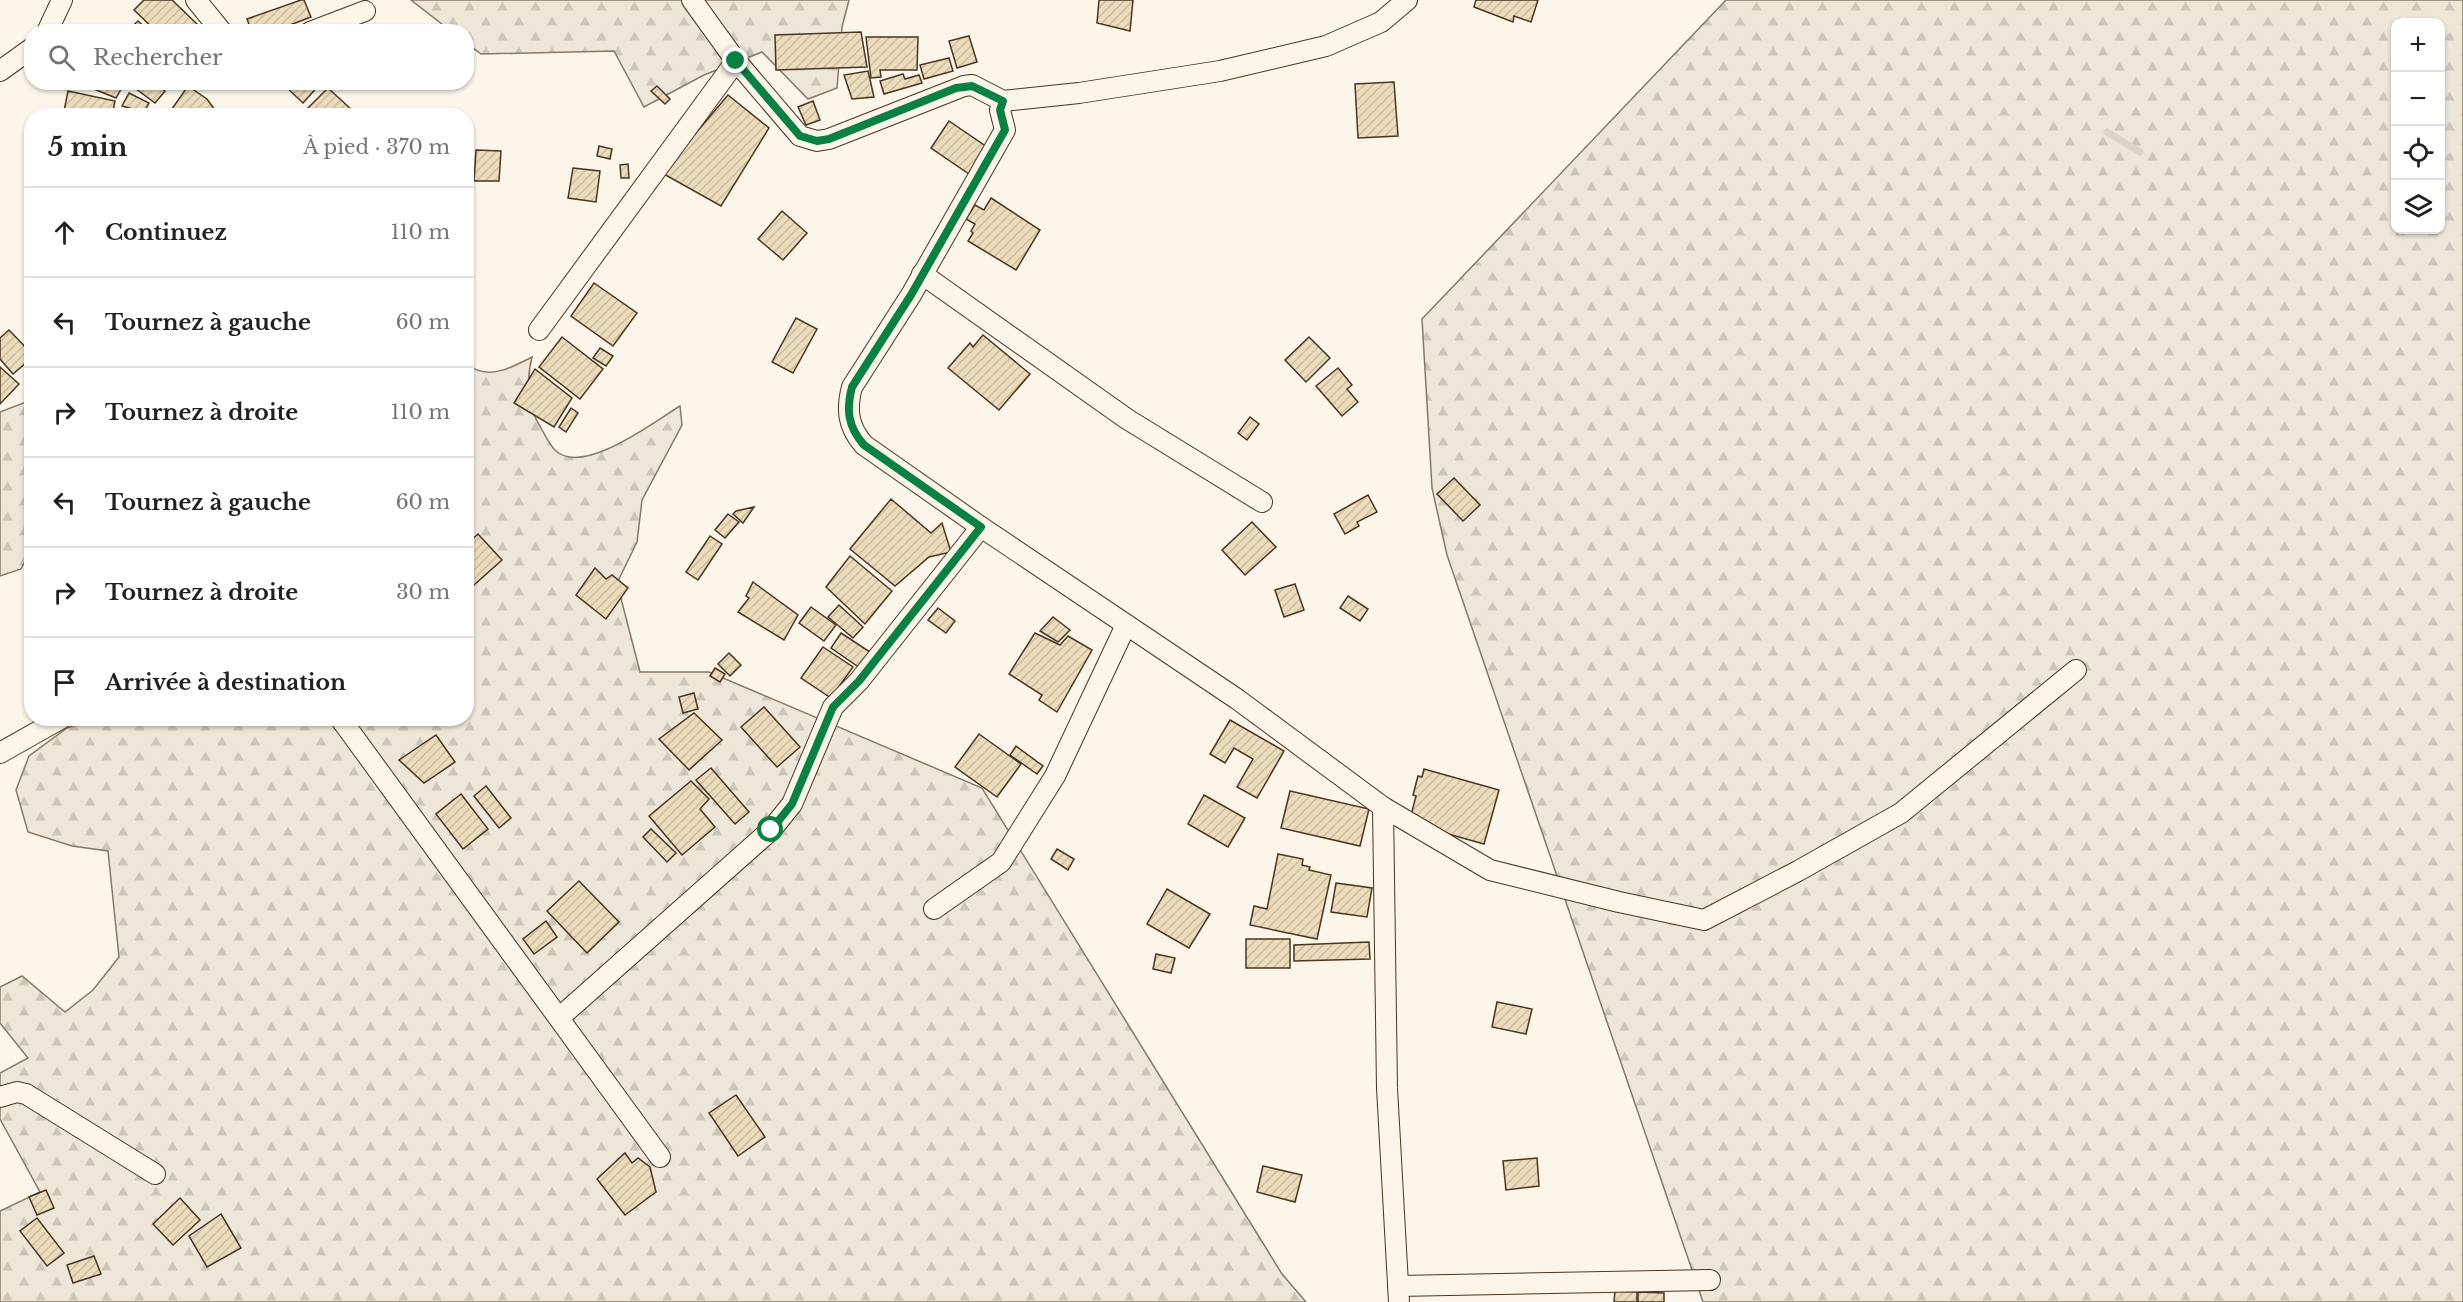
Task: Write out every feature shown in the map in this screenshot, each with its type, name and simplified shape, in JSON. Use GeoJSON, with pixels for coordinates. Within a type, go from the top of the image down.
{"type":"FeatureCollection","features":[{"type":"Feature","properties":{"kind":"street"},"geometry":{"type":"LineString","coordinates":[[51,24],[62,0]]}},
{"type":"Feature","properties":{"kind":"street"},"geometry":{"type":"LineString","coordinates":[[196,0],[216,24]]}},
{"type":"Feature","properties":{"kind":"street"},"geometry":{"type":"LineString","coordinates":[[692,0],[736,61],[800,136],[817,141],[829,139],[964,86],[972,86],[1003,101],[1079,93],[1220,71],[1326,46],[1381,22],[1407,0]]}},
{"type":"Feature","properties":{"kind":"street"},"geometry":{"type":"LineString","coordinates":[[331,24],[365,11]]}},
{"type":"Feature","properties":{"kind":"street"},"geometry":{"type":"LineString","coordinates":[[0,71],[24,54]]}},
{"type":"Feature","properties":{"kind":"street"},"geometry":{"type":"LineString","coordinates":[[539,330],[736,61]]}},
{"type":"Feature","properties":{"kind":"street"},"geometry":{"type":"LineString","coordinates":[[1003,101],[1000,110],[1005,130],[911,295],[852,387],[847,404],[854,434],[864,445],[981,527],[1237,699],[1383,807],[1490,870],[1618,902],[1704,920],[1798,871],[1901,813],[2076,670]]}},
{"type":"Feature","properties":{"kind":"street"},"geometry":{"type":"LineString","coordinates":[[922,274],[1127,419],[1262,502]]}},
{"type":"Feature","properties":{"kind":"street"},"geometry":{"type":"LineString","coordinates":[[559,1018],[771,830],[792,804],[833,707],[859,681],[981,527]]}},
{"type":"Feature","properties":{"kind":"street"},"geometry":{"type":"LineString","coordinates":[[934,909],[1001,862],[1055,776],[1126,625]]}},
{"type":"Feature","properties":{"kind":"street"},"geometry":{"type":"LineString","coordinates":[[0,753],[48,726]]}},
{"type":"Feature","properties":{"kind":"street"},"geometry":{"type":"LineString","coordinates":[[346,726],[660,1156]]}},
{"type":"Feature","properties":{"kind":"street"},"geometry":{"type":"LineString","coordinates":[[1383,807],[1387,1088],[1399,1294],[1710,1280]]}},
{"type":"Feature","properties":{"kind":"street"},"geometry":{"type":"LineString","coordinates":[[0,1096],[17,1092],[26,1094],[155,1174]]}},
{"type":"Feature","properties":{"kind":"green space"},"geometry":{"type":"Polygon","coordinates":[[[411,0],[849,0],[842,27],[837,88],[808,99],[762,52],[704,75],[644,107],[614,51],[481,54],[474,48],[474,24],[442,24],[411,0]]]}},
{"type":"Feature","properties":{"kind":"green space"},"geometry":{"type":"Polygon","coordinates":[[[1726,0],[2463,0],[2463,1302],[1703,1302],[1447,555],[1432,488],[1422,319],[1726,0]]]}},
{"type":"Feature","properties":{"kind":"green space"},"geometry":{"type":"Polygon","coordinates":[[[532,357],[529,394],[533,412],[552,446],[556,451],[568,457],[584,457],[619,444],[680,406],[682,425],[642,500],[637,542],[617,583],[640,672],[709,672],[982,788],[1282,1274],[1306,1302],[0,1302],[0,1211],[40,1192],[0,1119],[0,1073],[28,1058],[0,1023],[0,987],[22,976],[65,1012],[93,990],[119,957],[108,851],[72,846],[28,832],[16,790],[29,756],[73,726],[474,726],[474,368],[491,372],[516,365],[532,357]]]}},
{"type":"Feature","properties":{"kind":"green space"},"geometry":{"type":"Polygon","coordinates":[[[24,403],[24,563],[21,569],[0,576],[0,412],[24,403]]]}},
{"type":"Feature","properties":{"kind":"building"},"geometry":{"type":"Polygon","coordinates":[[[144,0],[172,0],[197,24],[149,24],[134,10],[144,0]]]}},
{"type":"Feature","properties":{"kind":"building"},"geometry":{"type":"Polygon","coordinates":[[[301,0],[304,0],[311,17],[293,24],[249,24],[247,19],[301,0]]]}},
{"type":"Feature","properties":{"kind":"building"},"geometry":{"type":"Polygon","coordinates":[[[1099,0],[1133,0],[1130,31],[1097,23],[1099,0]]]}},
{"type":"Feature","properties":{"kind":"building"},"geometry":{"type":"Polygon","coordinates":[[[1476,0],[1538,0],[1531,22],[1514,16],[1513,22],[1474,7],[1476,0]]]}},
{"type":"Feature","properties":{"kind":"building"},"geometry":{"type":"Polygon","coordinates":[[[861,32],[867,67],[776,70],[775,35],[861,32]]]}},
{"type":"Feature","properties":{"kind":"building"},"geometry":{"type":"Polygon","coordinates":[[[969,36],[977,62],[957,68],[949,41],[969,36]]]}},
{"type":"Feature","properties":{"kind":"building"},"geometry":{"type":"Polygon","coordinates":[[[866,37],[918,37],[917,70],[880,70],[881,77],[871,78],[866,37]]]}},
{"type":"Feature","properties":{"kind":"building"},"geometry":{"type":"Polygon","coordinates":[[[949,58],[953,71],[924,79],[920,65],[949,58]]]}},
{"type":"Feature","properties":{"kind":"building"},"geometry":{"type":"Polygon","coordinates":[[[868,71],[874,97],[852,99],[844,75],[868,71]]]}},
{"type":"Feature","properties":{"kind":"building"},"geometry":{"type":"Polygon","coordinates":[[[903,74],[905,79],[919,75],[922,83],[884,94],[880,81],[903,74]]]}},
{"type":"Feature","properties":{"kind":"building"},"geometry":{"type":"Polygon","coordinates":[[[1394,82],[1398,136],[1358,138],[1355,84],[1394,82]]]}},
{"type":"Feature","properties":{"kind":"building"},"geometry":{"type":"Polygon","coordinates":[[[657,86],[670,99],[665,104],[651,91],[657,86]]]}},
{"type":"Feature","properties":{"kind":"building"},"geometry":{"type":"Polygon","coordinates":[[[96,90],[120,90],[116,98],[96,90]]]}},
{"type":"Feature","properties":{"kind":"building"},"geometry":{"type":"Polygon","coordinates":[[[138,90],[164,90],[155,103],[138,90]]]}},
{"type":"Feature","properties":{"kind":"building"},"geometry":{"type":"Polygon","coordinates":[[[185,90],[194,90],[207,99],[213,108],[173,108],[185,90]]]}},
{"type":"Feature","properties":{"kind":"building"},"geometry":{"type":"Polygon","coordinates":[[[289,90],[315,90],[303,103],[289,90]]]}},
{"type":"Feature","properties":{"kind":"building"},"geometry":{"type":"Polygon","coordinates":[[[326,90],[330,90],[350,108],[308,108],[326,90]]]}},
{"type":"Feature","properties":{"kind":"building"},"geometry":{"type":"Polygon","coordinates":[[[68,91],[115,101],[114,108],[65,108],[68,91]]]}},
{"type":"Feature","properties":{"kind":"building"},"geometry":{"type":"Polygon","coordinates":[[[129,93],[149,103],[146,108],[122,106],[129,93]]]}},
{"type":"Feature","properties":{"kind":"building"},"geometry":{"type":"Polygon","coordinates":[[[728,95],[769,128],[721,206],[662,173],[728,95]]]}},
{"type":"Feature","properties":{"kind":"building"},"geometry":{"type":"Polygon","coordinates":[[[813,101],[820,120],[806,125],[798,107],[813,101]]]}},
{"type":"Feature","properties":{"kind":"building"},"geometry":{"type":"Polygon","coordinates":[[[949,121],[987,147],[969,174],[931,148],[949,121]]]}},
{"type":"Feature","properties":{"kind":"building"},"geometry":{"type":"Polygon","coordinates":[[[599,146],[612,149],[610,159],[597,156],[599,146]]]}},
{"type":"Feature","properties":{"kind":"building"},"geometry":{"type":"Polygon","coordinates":[[[476,150],[501,151],[499,181],[474,181],[476,150]]]}},
{"type":"Feature","properties":{"kind":"building"},"geometry":{"type":"Polygon","coordinates":[[[628,164],[629,178],[621,178],[620,165],[628,164]]]}},
{"type":"Feature","properties":{"kind":"building"},"geometry":{"type":"Polygon","coordinates":[[[573,168],[600,171],[596,202],[568,198],[573,168]]]}},
{"type":"Feature","properties":{"kind":"building"},"geometry":{"type":"Polygon","coordinates":[[[991,198],[1040,230],[1016,270],[968,241],[975,224],[966,219],[975,205],[984,210],[991,198]]]}},
{"type":"Feature","properties":{"kind":"building"},"geometry":{"type":"Polygon","coordinates":[[[782,211],[807,233],[783,260],[758,239],[782,211]]]}},
{"type":"Feature","properties":{"kind":"building"},"geometry":{"type":"Polygon","coordinates":[[[594,283],[637,313],[613,346],[571,316],[594,283]]]}},
{"type":"Feature","properties":{"kind":"building"},"geometry":{"type":"Polygon","coordinates":[[[796,318],[817,329],[793,373],[772,362],[796,318]]]}},
{"type":"Feature","properties":{"kind":"building"},"geometry":{"type":"Polygon","coordinates":[[[9,330],[24,346],[24,365],[13,374],[0,359],[0,338],[9,330]]]}},
{"type":"Feature","properties":{"kind":"building"},"geometry":{"type":"Polygon","coordinates":[[[983,335],[1030,374],[999,410],[948,368],[970,343],[973,347],[983,335]]]}},
{"type":"Feature","properties":{"kind":"building"},"geometry":{"type":"Polygon","coordinates":[[[562,337],[603,369],[580,399],[539,367],[562,337]]]}},
{"type":"Feature","properties":{"kind":"building"},"geometry":{"type":"Polygon","coordinates":[[[1309,337],[1330,358],[1306,382],[1285,360],[1309,337]]]}},
{"type":"Feature","properties":{"kind":"building"},"geometry":{"type":"Polygon","coordinates":[[[600,348],[613,356],[606,366],[593,358],[600,348]]]}},
{"type":"Feature","properties":{"kind":"building"},"geometry":{"type":"Polygon","coordinates":[[[0,367],[19,384],[0,404],[0,367]]]}},
{"type":"Feature","properties":{"kind":"building"},"geometry":{"type":"Polygon","coordinates":[[[1338,368],[1352,385],[1347,389],[1358,402],[1342,416],[1316,386],[1338,368]]]}},
{"type":"Feature","properties":{"kind":"building"},"geometry":{"type":"Polygon","coordinates":[[[535,369],[572,398],[554,427],[514,403],[535,369]]]}},
{"type":"Feature","properties":{"kind":"building"},"geometry":{"type":"Polygon","coordinates":[[[571,408],[578,413],[566,432],[559,427],[571,408]]]}},
{"type":"Feature","properties":{"kind":"building"},"geometry":{"type":"Polygon","coordinates":[[[1250,417],[1259,424],[1247,440],[1238,433],[1250,417]]]}},
{"type":"Feature","properties":{"kind":"building"},"geometry":{"type":"Polygon","coordinates":[[[1454,478],[1480,505],[1463,521],[1437,494],[1454,478]]]}},
{"type":"Feature","properties":{"kind":"building"},"geometry":{"type":"Polygon","coordinates":[[[1368,495],[1377,512],[1357,522],[1359,526],[1345,534],[1334,514],[1368,495]]]}},
{"type":"Feature","properties":{"kind":"building"},"geometry":{"type":"Polygon","coordinates":[[[891,499],[931,533],[942,523],[951,552],[929,557],[895,586],[850,549],[891,499]]]}},
{"type":"Feature","properties":{"kind":"building"},"geometry":{"type":"Polygon","coordinates":[[[754,507],[743,523],[733,514],[736,511],[754,507]]]}},
{"type":"Feature","properties":{"kind":"building"},"geometry":{"type":"Polygon","coordinates":[[[728,514],[739,522],[725,538],[715,530],[728,514]]]}},
{"type":"Feature","properties":{"kind":"building"},"geometry":{"type":"Polygon","coordinates":[[[1252,522],[1276,547],[1245,575],[1222,550],[1252,522]]]}},
{"type":"Feature","properties":{"kind":"building"},"geometry":{"type":"Polygon","coordinates":[[[478,534],[502,560],[474,585],[474,538],[478,534]]]}},
{"type":"Feature","properties":{"kind":"building"},"geometry":{"type":"Polygon","coordinates":[[[710,536],[722,544],[698,580],[686,572],[710,536]]]}},
{"type":"Feature","properties":{"kind":"building"},"geometry":{"type":"Polygon","coordinates":[[[850,556],[892,591],[865,624],[826,587],[850,556]]]}},
{"type":"Feature","properties":{"kind":"building"},"geometry":{"type":"Polygon","coordinates":[[[595,568],[606,579],[612,575],[628,588],[606,619],[576,595],[595,568]]]}},
{"type":"Feature","properties":{"kind":"building"},"geometry":{"type":"Polygon","coordinates":[[[753,582],[798,615],[784,640],[738,612],[749,598],[746,596],[753,582]]]}},
{"type":"Feature","properties":{"kind":"building"},"geometry":{"type":"Polygon","coordinates":[[[1295,584],[1304,610],[1284,617],[1275,590],[1295,584]]]}},
{"type":"Feature","properties":{"kind":"building"},"geometry":{"type":"Polygon","coordinates":[[[1348,596],[1368,609],[1360,621],[1340,608],[1348,596]]]}},
{"type":"Feature","properties":{"kind":"building"},"geometry":{"type":"Polygon","coordinates":[[[839,605],[863,627],[853,638],[828,617],[839,605]]]}},
{"type":"Feature","properties":{"kind":"building"},"geometry":{"type":"Polygon","coordinates":[[[811,607],[836,625],[824,641],[799,623],[811,607]]]}},
{"type":"Feature","properties":{"kind":"building"},"geometry":{"type":"Polygon","coordinates":[[[938,608],[955,621],[946,633],[928,620],[938,608]]]}},
{"type":"Feature","properties":{"kind":"building"},"geometry":{"type":"Polygon","coordinates":[[[1053,617],[1070,630],[1058,642],[1040,631],[1053,617]]]}},
{"type":"Feature","properties":{"kind":"building"},"geometry":{"type":"Polygon","coordinates":[[[841,633],[870,652],[860,668],[831,648],[841,633]]]}},
{"type":"Feature","properties":{"kind":"building"},"geometry":{"type":"Polygon","coordinates":[[[1035,633],[1060,645],[1068,636],[1092,650],[1057,712],[1039,700],[1042,695],[1009,674],[1035,633]]]}},
{"type":"Feature","properties":{"kind":"building"},"geometry":{"type":"Polygon","coordinates":[[[823,647],[853,667],[831,698],[801,678],[823,647]]]}},
{"type":"Feature","properties":{"kind":"building"},"geometry":{"type":"Polygon","coordinates":[[[729,653],[741,665],[730,676],[718,664],[729,653]]]}},
{"type":"Feature","properties":{"kind":"building"},"geometry":{"type":"Polygon","coordinates":[[[715,668],[725,674],[720,682],[710,676],[715,668]]]}},
{"type":"Feature","properties":{"kind":"building"},"geometry":{"type":"Polygon","coordinates":[[[694,693],[698,709],[683,713],[679,697],[694,693]]]}},
{"type":"Feature","properties":{"kind":"building"},"geometry":{"type":"Polygon","coordinates":[[[764,707],[800,747],[777,767],[741,727],[764,707]]]}},
{"type":"Feature","properties":{"kind":"building"},"geometry":{"type":"Polygon","coordinates":[[[694,713],[722,740],[689,770],[659,739],[694,713]]]}},
{"type":"Feature","properties":{"kind":"building"},"geometry":{"type":"Polygon","coordinates":[[[1230,720],[1284,751],[1257,798],[1237,787],[1253,759],[1234,748],[1225,763],[1210,754],[1230,720]]]}},
{"type":"Feature","properties":{"kind":"building"},"geometry":{"type":"Polygon","coordinates":[[[979,734],[1021,764],[997,797],[955,767],[979,734]]]}},
{"type":"Feature","properties":{"kind":"building"},"geometry":{"type":"Polygon","coordinates":[[[436,735],[455,762],[424,783],[399,760],[436,735]]]}},
{"type":"Feature","properties":{"kind":"building"},"geometry":{"type":"Polygon","coordinates":[[[1016,746],[1043,766],[1037,774],[1010,755],[1016,746]]]}},
{"type":"Feature","properties":{"kind":"building"},"geometry":{"type":"Polygon","coordinates":[[[711,768],[749,812],[735,824],[696,780],[711,768]]]}},
{"type":"Feature","properties":{"kind":"building"},"geometry":{"type":"Polygon","coordinates":[[[1424,769],[1499,790],[1484,844],[1409,823],[1418,776],[1422,777],[1424,769]]]}},
{"type":"Feature","properties":{"kind":"building"},"geometry":{"type":"Polygon","coordinates":[[[691,781],[709,799],[700,809],[715,827],[682,855],[649,816],[691,781]]]}},
{"type":"Feature","properties":{"kind":"building"},"geometry":{"type":"Polygon","coordinates":[[[486,786],[511,818],[499,828],[474,796],[486,786]]]}},
{"type":"Feature","properties":{"kind":"building"},"geometry":{"type":"Polygon","coordinates":[[[1290,791],[1369,809],[1360,846],[1281,828],[1290,791]]]}},
{"type":"Feature","properties":{"kind":"building"},"geometry":{"type":"Polygon","coordinates":[[[461,794],[488,829],[463,849],[436,814],[461,794]]]}},
{"type":"Feature","properties":{"kind":"building"},"geometry":{"type":"Polygon","coordinates":[[[1204,795],[1245,818],[1228,847],[1188,824],[1204,795]]]}},
{"type":"Feature","properties":{"kind":"building"},"geometry":{"type":"Polygon","coordinates":[[[651,829],[676,853],[667,862],[643,837],[651,829]]]}},
{"type":"Feature","properties":{"kind":"building"},"geometry":{"type":"Polygon","coordinates":[[[1057,849],[1074,859],[1068,870],[1051,859],[1057,849]]]}},
{"type":"Feature","properties":{"kind":"building"},"geometry":{"type":"Polygon","coordinates":[[[1278,854],[1303,859],[1302,865],[1310,867],[1309,870],[1331,875],[1317,939],[1250,925],[1254,906],[1267,909],[1278,854]]]}},
{"type":"Feature","properties":{"kind":"building"},"geometry":{"type":"Polygon","coordinates":[[[579,881],[619,922],[587,953],[547,911],[579,881]]]}},
{"type":"Feature","properties":{"kind":"building"},"geometry":{"type":"Polygon","coordinates":[[[1336,883],[1372,888],[1367,917],[1331,912],[1336,883]]]}},
{"type":"Feature","properties":{"kind":"building"},"geometry":{"type":"Polygon","coordinates":[[[1167,889],[1210,914],[1189,948],[1147,924],[1167,889]]]}},
{"type":"Feature","properties":{"kind":"building"},"geometry":{"type":"Polygon","coordinates":[[[546,921],[557,937],[534,954],[523,939],[546,921]]]}},
{"type":"Feature","properties":{"kind":"building"},"geometry":{"type":"Polygon","coordinates":[[[1246,939],[1290,939],[1290,968],[1246,968],[1246,939]]]}},
{"type":"Feature","properties":{"kind":"building"},"geometry":{"type":"Polygon","coordinates":[[[1369,942],[1370,959],[1294,961],[1294,945],[1369,942]]]}},
{"type":"Feature","properties":{"kind":"building"},"geometry":{"type":"Polygon","coordinates":[[[1156,954],[1175,958],[1171,973],[1153,969],[1156,954]]]}},
{"type":"Feature","properties":{"kind":"building"},"geometry":{"type":"Polygon","coordinates":[[[1497,1002],[1532,1009],[1526,1034],[1492,1027],[1497,1002]]]}},
{"type":"Feature","properties":{"kind":"building"},"geometry":{"type":"Polygon","coordinates":[[[736,1095],[765,1137],[738,1156],[709,1113],[736,1095]]]}},
{"type":"Feature","properties":{"kind":"building"},"geometry":{"type":"Polygon","coordinates":[[[625,1153],[632,1163],[638,1158],[650,1167],[656,1192],[625,1215],[597,1179],[625,1153]]]}},
{"type":"Feature","properties":{"kind":"building"},"geometry":{"type":"Polygon","coordinates":[[[1537,1158],[1539,1186],[1506,1190],[1503,1161],[1537,1158]]]}},
{"type":"Feature","properties":{"kind":"building"},"geometry":{"type":"Polygon","coordinates":[[[1263,1166],[1302,1175],[1295,1202],[1257,1192],[1263,1166]]]}},
{"type":"Feature","properties":{"kind":"building"},"geometry":{"type":"Polygon","coordinates":[[[46,1190],[54,1208],[37,1215],[29,1197],[46,1190]]]}},
{"type":"Feature","properties":{"kind":"building"},"geometry":{"type":"Polygon","coordinates":[[[180,1198],[200,1220],[173,1245],[153,1224],[180,1198]]]}},
{"type":"Feature","properties":{"kind":"building"},"geometry":{"type":"Polygon","coordinates":[[[221,1214],[241,1248],[207,1267],[189,1236],[221,1214]]]}},
{"type":"Feature","properties":{"kind":"building"},"geometry":{"type":"Polygon","coordinates":[[[37,1218],[64,1253],[47,1266],[20,1231],[37,1218]]]}},
{"type":"Feature","properties":{"kind":"building"},"geometry":{"type":"Polygon","coordinates":[[[94,1256],[101,1274],[73,1283],[67,1265],[94,1256]]]}},
{"type":"Feature","properties":{"kind":"building"},"geometry":{"type":"Polygon","coordinates":[[[1615,1291],[1637,1292],[1637,1302],[1614,1302],[1615,1291]]]}},
{"type":"Feature","properties":{"kind":"building"},"geometry":{"type":"Polygon","coordinates":[[[1638,1292],[1664,1293],[1664,1302],[1638,1302],[1638,1292]]]}},
{"type":"Feature","properties":{"kind":"waterway"},"geometry":{"type":"LineString","coordinates":[[2107,132],[2140,152]]}},
{"type":"Feature","properties":{"kind":"route"},"geometry":{"type":"LineString","coordinates":[[736,61],[800,136],[808,139],[817,141],[829,139],[964,86],[972,86],[1003,101],[1000,110],[1005,130],[911,295],[852,387],[847,404],[854,434],[864,445],[981,527],[859,681],[833,707],[792,804],[771,830]]}}]}
